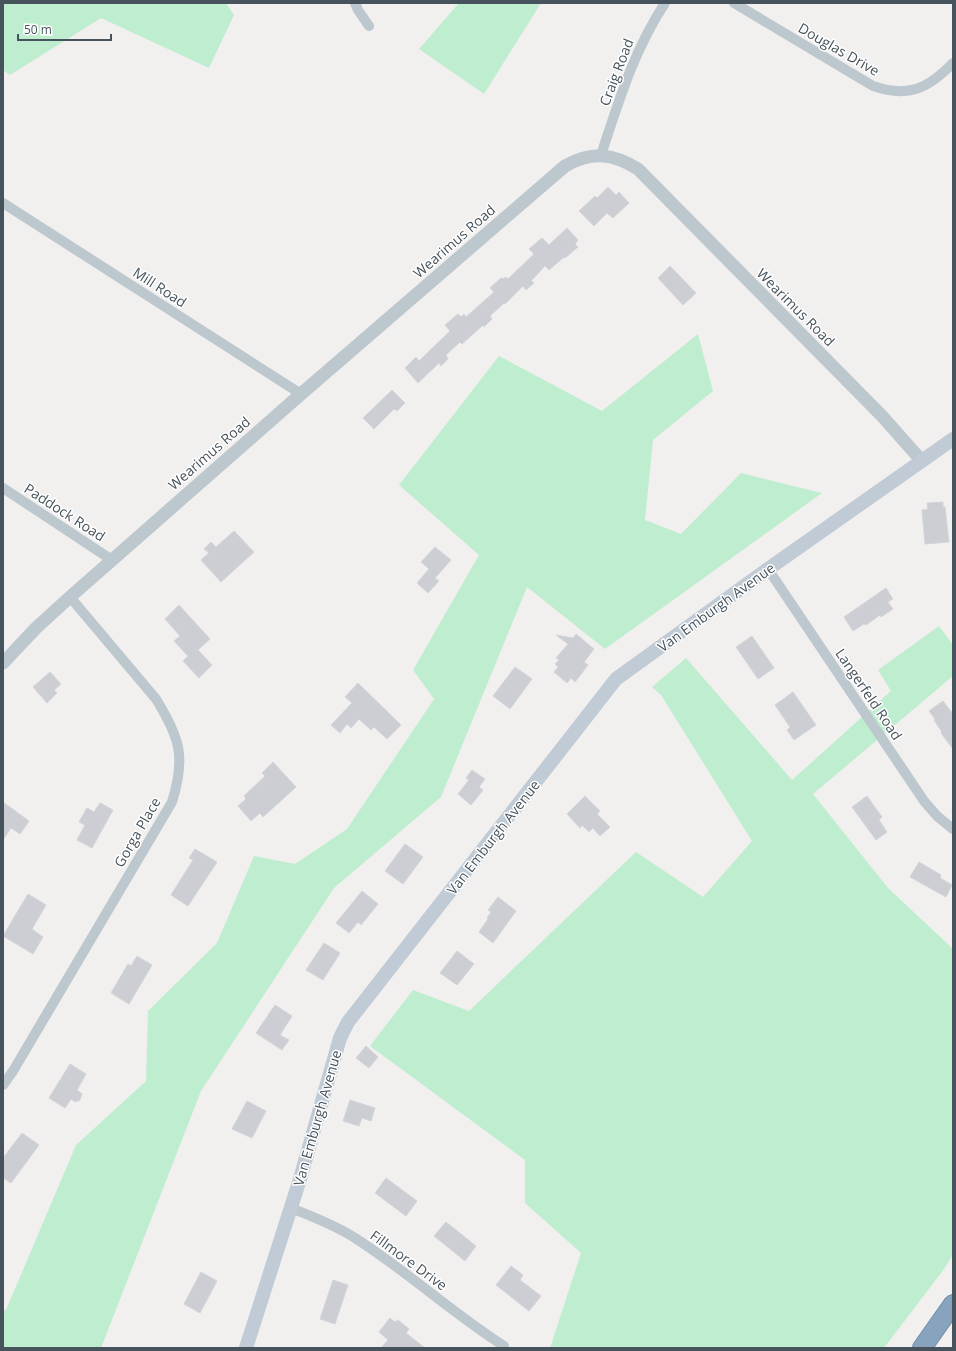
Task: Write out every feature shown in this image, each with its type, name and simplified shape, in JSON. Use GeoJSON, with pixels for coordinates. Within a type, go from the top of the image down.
{"type":"FeatureCollection","features":[{"type":"Feature","properties":{"kind":"highway"},"geometry":{"type":"LineString","coordinates":[[922,1348],[953,1304]]}},
{"type":"Feature","properties":{"kind":"main road","name":"Van Emburgh Avenue"},"geometry":{"type":"LineString","coordinates":[[246,1348],[291,1208],[340,1038],[348,1022],[616,679],[768,569],[953,439]]}},
{"type":"Feature","properties":{"kind":"street"},"geometry":{"type":"LineString","coordinates":[[355,3],[369,26]]}},
{"type":"Feature","properties":{"kind":"street","name":"Craig Road"},"geometry":{"type":"LineString","coordinates":[[601,155],[629,71],[641,44],[665,3]]}},
{"type":"Feature","properties":{"kind":"street","name":"Douglas Drive"},"geometry":{"type":"LineString","coordinates":[[734,3],[873,86],[887,91],[901,92],[917,89],[936,80],[953,63]]}},
{"type":"Feature","properties":{"kind":"street","name":"Wearimus Road"},"geometry":{"type":"LineString","coordinates":[[3,663],[36,628],[70,597],[301,394],[565,166],[577,160],[591,156],[601,155],[615,157],[638,169],[882,416],[922,460]]}},
{"type":"Feature","properties":{"kind":"street","name":"Mill Road"},"geometry":{"type":"LineString","coordinates":[[3,203],[301,394]]}},
{"type":"Feature","properties":{"kind":"street","name":"Paddock Road"},"geometry":{"type":"LineString","coordinates":[[3,488],[112,560]]}},
{"type":"Feature","properties":{"kind":"street","name":"Langerfeld Road"},"geometry":{"type":"LineString","coordinates":[[768,569],[924,802],[937,816],[953,829]]}},
{"type":"Feature","properties":{"kind":"street","name":"Gorga Place"},"geometry":{"type":"LineString","coordinates":[[3,1086],[172,802],[180,767],[180,752],[167,716],[156,699],[70,597]]}},
{"type":"Feature","properties":{"kind":"street","name":"Fillmore Drive"},"geometry":{"type":"LineString","coordinates":[[291,1208],[327,1223],[354,1238],[380,1255],[479,1330],[504,1346]]}},
{"type":"Feature","properties":{"kind":"green space"},"geometry":{"type":"Polygon","coordinates":[[[3,3],[226,3],[234,15],[209,68],[101,18],[10,75],[3,70],[3,3]]]}},
{"type":"Feature","properties":{"kind":"green space"},"geometry":{"type":"Polygon","coordinates":[[[459,3],[541,3],[484,94],[419,49],[459,3]]]}},
{"type":"Feature","properties":{"kind":"green space"},"geometry":{"type":"Polygon","coordinates":[[[698,334],[713,391],[653,440],[645,520],[681,534],[741,473],[822,493],[605,649],[527,587],[441,797],[334,888],[201,1091],[101,1348],[3,1348],[3,1311],[6,1310],[76,1145],[146,1081],[148,1011],[217,943],[254,856],[295,864],[347,829],[434,699],[413,670],[479,555],[399,485],[499,356],[602,411],[698,334]]]}},
{"type":"Feature","properties":{"kind":"green space"},"geometry":{"type":"Polygon","coordinates":[[[939,626],[953,645],[953,676],[813,794],[888,888],[953,949],[953,1255],[884,1348],[550,1348],[581,1253],[525,1203],[525,1160],[370,1046],[413,990],[469,1011],[636,852],[703,897],[752,841],[661,695],[652,687],[686,658],[792,780],[891,691],[878,670],[939,626]]]}},
{"type":"Feature","properties":{"kind":"building"},"geometry":{"type":"Polygon","coordinates":[[[608,187],[616,195],[619,192],[629,203],[613,218],[607,213],[594,226],[579,211],[595,196],[597,198],[608,187]]]}},
{"type":"Feature","properties":{"kind":"building"},"geometry":{"type":"Polygon","coordinates":[[[567,228],[578,240],[575,244],[578,247],[549,270],[545,266],[531,281],[534,283],[526,290],[523,286],[505,304],[504,303],[490,316],[492,319],[484,327],[483,325],[462,344],[460,342],[446,355],[448,359],[441,366],[439,363],[418,383],[405,368],[416,357],[419,361],[450,331],[445,325],[458,314],[461,317],[464,314],[466,317],[494,292],[490,288],[501,278],[503,279],[506,277],[508,279],[534,254],[529,249],[542,238],[549,245],[567,228]]]}},
{"type":"Feature","properties":{"kind":"building"},"geometry":{"type":"Polygon","coordinates":[[[670,266],[696,293],[683,305],[658,278],[670,266]]]}},
{"type":"Feature","properties":{"kind":"building"},"geometry":{"type":"Polygon","coordinates":[[[392,390],[405,403],[397,411],[394,409],[374,429],[363,418],[392,390]]]}},
{"type":"Feature","properties":{"kind":"building"},"geometry":{"type":"Polygon","coordinates":[[[943,502],[943,507],[945,507],[949,542],[925,544],[922,510],[928,509],[927,503],[943,502]]]}},
{"type":"Feature","properties":{"kind":"building"},"geometry":{"type":"Polygon","coordinates":[[[234,531],[254,552],[221,582],[201,560],[209,553],[204,549],[211,542],[216,547],[234,531]]]}},
{"type":"Feature","properties":{"kind":"building"},"geometry":{"type":"Polygon","coordinates":[[[435,547],[451,560],[435,578],[439,581],[428,593],[417,583],[429,569],[421,562],[435,547]]]}},
{"type":"Feature","properties":{"kind":"building"},"geometry":{"type":"Polygon","coordinates":[[[886,588],[893,599],[888,602],[893,609],[881,617],[880,615],[866,625],[864,624],[853,631],[844,617],[886,588]]]}},
{"type":"Feature","properties":{"kind":"building"},"geometry":{"type":"Polygon","coordinates":[[[179,605],[210,639],[198,650],[212,665],[199,678],[183,661],[188,656],[174,641],[180,636],[165,619],[179,605]]]}},
{"type":"Feature","properties":{"kind":"building"},"geometry":{"type":"Polygon","coordinates":[[[576,634],[594,649],[584,662],[588,665],[575,682],[571,678],[567,683],[554,672],[558,667],[555,664],[559,660],[556,658],[568,644],[556,635],[573,638],[576,634]]]}},
{"type":"Feature","properties":{"kind":"building"},"geometry":{"type":"Polygon","coordinates":[[[752,636],[774,668],[758,679],[736,647],[752,636]]]}},
{"type":"Feature","properties":{"kind":"building"},"geometry":{"type":"Polygon","coordinates":[[[515,667],[532,679],[510,709],[493,696],[515,667]]]}},
{"type":"Feature","properties":{"kind":"building"},"geometry":{"type":"Polygon","coordinates":[[[50,672],[61,684],[54,690],[57,693],[47,703],[33,687],[50,672]]]}},
{"type":"Feature","properties":{"kind":"building"},"geometry":{"type":"Polygon","coordinates":[[[358,683],[401,725],[387,739],[374,727],[371,730],[359,719],[351,728],[347,724],[340,733],[331,725],[352,703],[345,697],[358,683]]]}},
{"type":"Feature","properties":{"kind":"building"},"geometry":{"type":"Polygon","coordinates":[[[793,692],[816,725],[794,740],[787,730],[790,727],[775,705],[793,692]]]}},
{"type":"Feature","properties":{"kind":"building"},"geometry":{"type":"Polygon","coordinates":[[[943,701],[953,714],[953,749],[941,733],[942,732],[934,720],[935,719],[929,711],[943,701]]]}},
{"type":"Feature","properties":{"kind":"building"},"geometry":{"type":"Polygon","coordinates":[[[273,762],[296,787],[263,817],[260,813],[251,821],[238,806],[246,799],[244,796],[265,776],[262,773],[273,762]]]}},
{"type":"Feature","properties":{"kind":"building"},"geometry":{"type":"Polygon","coordinates":[[[472,770],[485,779],[479,787],[483,790],[471,805],[458,794],[469,780],[466,778],[472,770]]]}},
{"type":"Feature","properties":{"kind":"building"},"geometry":{"type":"Polygon","coordinates":[[[585,796],[600,811],[597,814],[610,827],[600,836],[593,828],[589,832],[582,825],[580,828],[567,814],[585,796]]]}},
{"type":"Feature","properties":{"kind":"building"},"geometry":{"type":"Polygon","coordinates":[[[867,796],[882,817],[879,820],[887,832],[876,840],[852,807],[867,796]]]}},
{"type":"Feature","properties":{"kind":"building"},"geometry":{"type":"Polygon","coordinates":[[[3,802],[29,821],[20,834],[11,828],[3,840],[3,802]]]}},
{"type":"Feature","properties":{"kind":"building"},"geometry":{"type":"Polygon","coordinates":[[[100,803],[113,810],[92,848],[77,840],[85,825],[79,822],[87,808],[94,812],[100,803]]]}},
{"type":"Feature","properties":{"kind":"building"},"geometry":{"type":"Polygon","coordinates":[[[405,844],[423,857],[403,884],[385,871],[405,844]]]}},
{"type":"Feature","properties":{"kind":"building"},"geometry":{"type":"Polygon","coordinates":[[[195,849],[217,862],[188,906],[171,895],[193,860],[189,858],[195,849]]]}},
{"type":"Feature","properties":{"kind":"building"},"geometry":{"type":"Polygon","coordinates":[[[919,862],[941,875],[940,878],[952,885],[946,897],[910,877],[919,862]]]}},
{"type":"Feature","properties":{"kind":"building"},"geometry":{"type":"Polygon","coordinates":[[[362,891],[378,904],[361,925],[358,922],[349,933],[336,923],[362,891]]]}},
{"type":"Feature","properties":{"kind":"building"},"geometry":{"type":"Polygon","coordinates":[[[28,894],[46,905],[32,929],[43,937],[33,954],[3,936],[28,894]]]}},
{"type":"Feature","properties":{"kind":"building"},"geometry":{"type":"Polygon","coordinates":[[[498,897],[516,911],[493,943],[479,932],[491,912],[488,910],[498,897]]]}},
{"type":"Feature","properties":{"kind":"building"},"geometry":{"type":"Polygon","coordinates":[[[324,943],[340,953],[323,980],[306,970],[324,943]]]}},
{"type":"Feature","properties":{"kind":"building"},"geometry":{"type":"Polygon","coordinates":[[[457,951],[474,964],[457,985],[440,973],[457,951]]]}},
{"type":"Feature","properties":{"kind":"building"},"geometry":{"type":"Polygon","coordinates":[[[137,956],[152,965],[129,1004],[111,993],[128,964],[131,966],[137,956]]]}},
{"type":"Feature","properties":{"kind":"building"},"geometry":{"type":"Polygon","coordinates":[[[275,1005],[292,1016],[280,1035],[289,1040],[282,1050],[256,1033],[275,1005]]]}},
{"type":"Feature","properties":{"kind":"building"},"geometry":{"type":"Polygon","coordinates":[[[366,1046],[378,1057],[369,1068],[356,1058],[366,1046]]]}},
{"type":"Feature","properties":{"kind":"building"},"geometry":{"type":"Polygon","coordinates":[[[70,1064],[86,1074],[77,1090],[82,1094],[80,1100],[75,1102],[71,1099],[65,1108],[49,1098],[70,1064]]]}},
{"type":"Feature","properties":{"kind":"building"},"geometry":{"type":"Polygon","coordinates":[[[350,1100],[375,1108],[371,1121],[362,1118],[359,1126],[343,1121],[350,1100]]]}},
{"type":"Feature","properties":{"kind":"building"},"geometry":{"type":"Polygon","coordinates":[[[247,1101],[266,1111],[252,1138],[232,1129],[247,1101]]]}},
{"type":"Feature","properties":{"kind":"building"},"geometry":{"type":"Polygon","coordinates":[[[22,1133],[39,1145],[11,1183],[3,1178],[3,1158],[22,1133]]]}},
{"type":"Feature","properties":{"kind":"building"},"geometry":{"type":"Polygon","coordinates":[[[386,1178],[417,1201],[406,1216],[375,1193],[386,1178]]]}},
{"type":"Feature","properties":{"kind":"building"},"geometry":{"type":"Polygon","coordinates":[[[446,1222],[476,1246],[465,1261],[434,1236],[446,1222]]]}},
{"type":"Feature","properties":{"kind":"building"},"geometry":{"type":"Polygon","coordinates":[[[511,1266],[523,1275],[520,1280],[541,1296],[529,1311],[496,1285],[511,1266]]]}},
{"type":"Feature","properties":{"kind":"building"},"geometry":{"type":"Polygon","coordinates":[[[201,1272],[217,1281],[200,1313],[184,1304],[201,1272]]]}},
{"type":"Feature","properties":{"kind":"building"},"geometry":{"type":"Polygon","coordinates":[[[333,1280],[348,1285],[335,1324],[320,1319],[333,1280]]]}},
{"type":"Feature","properties":{"kind":"building"},"geometry":{"type":"Polygon","coordinates":[[[390,1318],[395,1322],[398,1320],[409,1329],[406,1333],[425,1348],[381,1348],[388,1340],[379,1332],[390,1318]]]}}]}
